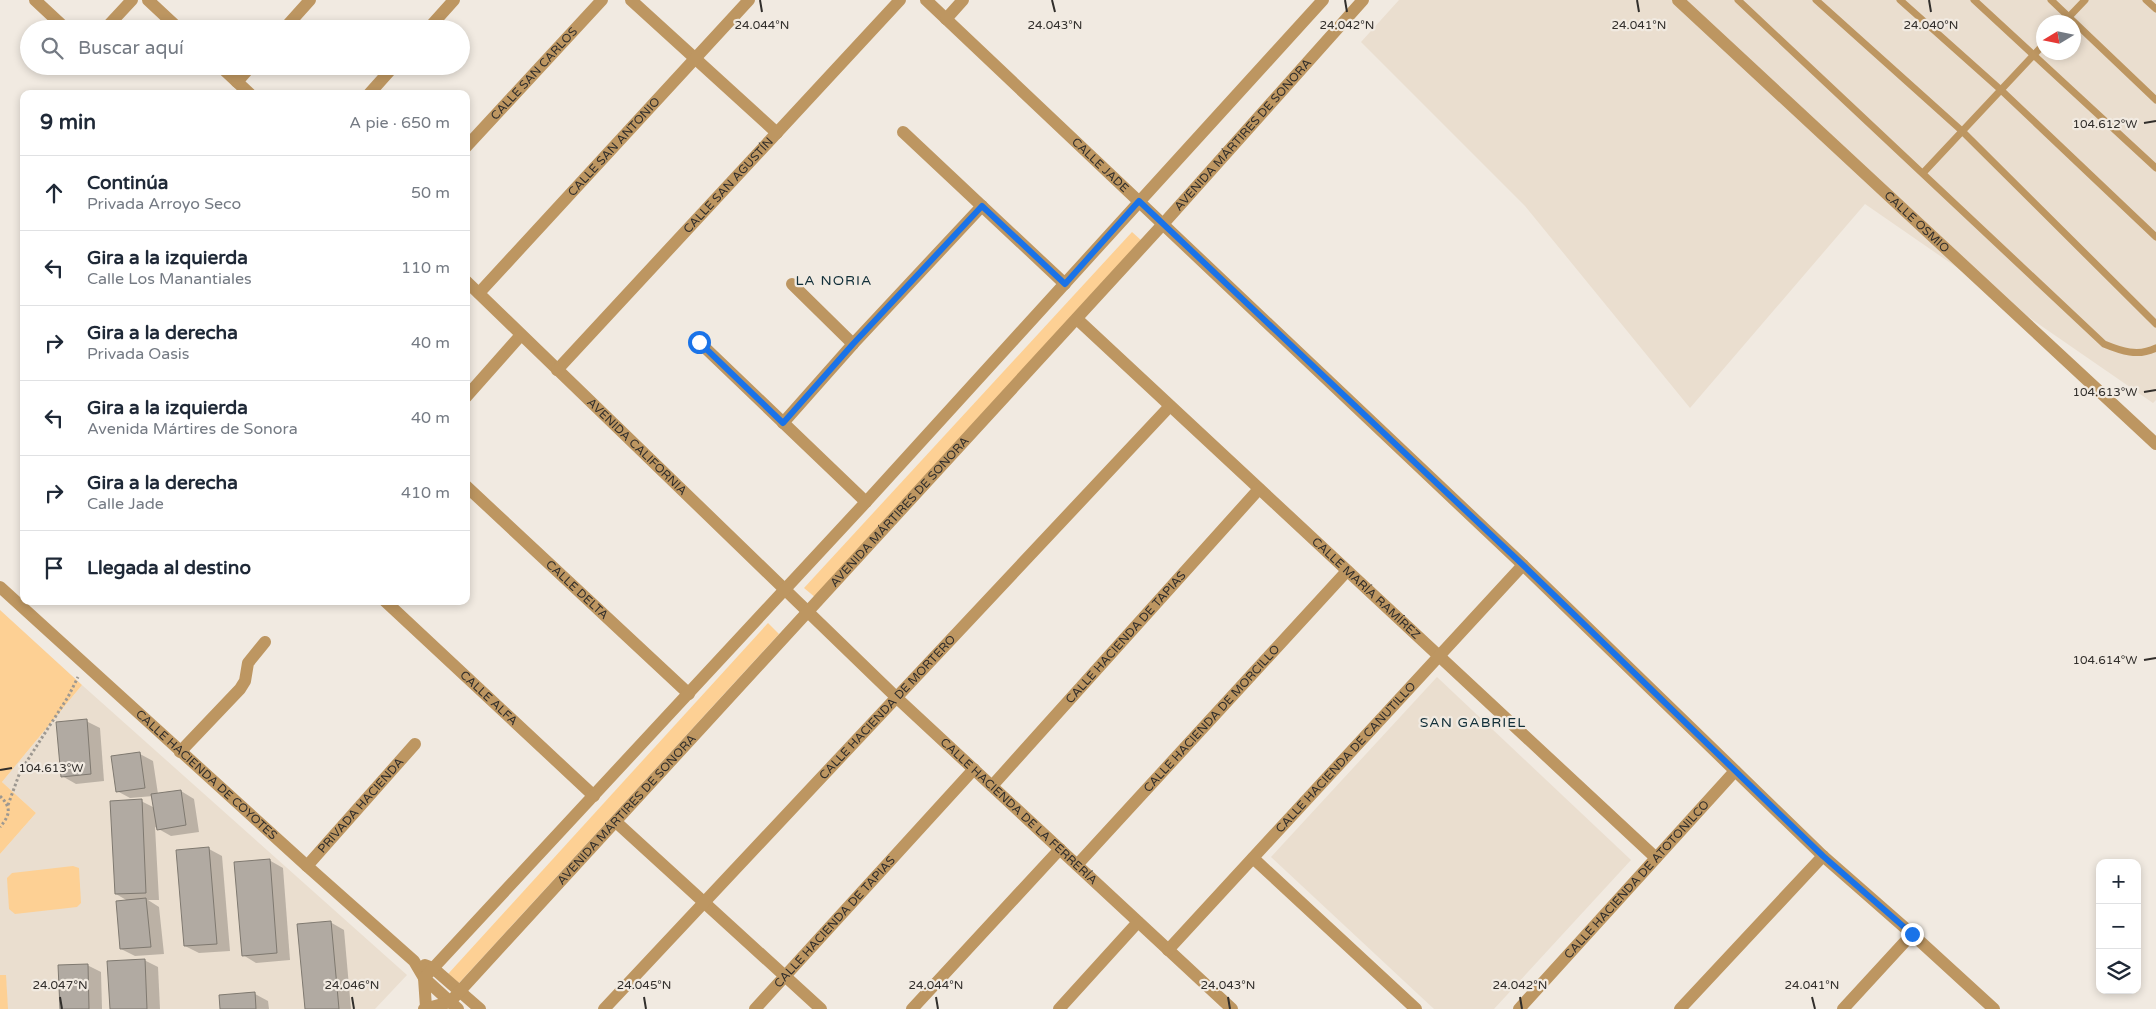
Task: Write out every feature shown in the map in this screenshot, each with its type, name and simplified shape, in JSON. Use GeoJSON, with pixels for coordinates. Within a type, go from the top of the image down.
{"type":"FeatureCollection","features":[{"type":"Feature","properties":{"kind":"street"},"geometry":{"type":"LineString","coordinates":[[35,0],[56,20]]}},
{"type":"Feature","properties":{"kind":"street"},"geometry":{"type":"LineString","coordinates":[[113,20],[132,0]]}},
{"type":"Feature","properties":{"kind":"street"},"geometry":{"type":"LineString","coordinates":[[292,20],[310,0]]}},
{"type":"Feature","properties":{"kind":"street"},"geometry":{"type":"LineString","coordinates":[[436,20],[454,0]]}},
{"type":"Feature","properties":{"kind":"street","name":"CALLE SAN CARLOS"},"geometry":{"type":"LineString","coordinates":[[470,143],[602,0]]}},
{"type":"Feature","properties":{"kind":"street"},"geometry":{"type":"LineString","coordinates":[[631,0],[777,133]]}},
{"type":"Feature","properties":{"kind":"street","name":"CALLE SAN ANTONIO"},"geometry":{"type":"LineString","coordinates":[[480,293],[749,0]]}},
{"type":"Feature","properties":{"kind":"street","name":"CALLE SAN AGUSTÍN"},"geometry":{"type":"LineString","coordinates":[[557,370],[900,0]]}},
{"type":"Feature","properties":{"kind":"street","name":"CALLE JADE"},"geometry":{"type":"LineString","coordinates":[[926,0],[1164,223],[1523,565],[1823,856],[1994,1009]]}},
{"type":"Feature","properties":{"kind":"street"},"geometry":{"type":"LineString","coordinates":[[946,19],[963,0]]}},
{"type":"Feature","properties":{"kind":"street","name":"AVENIDA MÁRTIRES DE SONORA"},"geometry":{"type":"LineString","coordinates":[[454,1005],[460,991],[1077,319],[1363,0]]}},
{"type":"Feature","properties":{"kind":"street","name":"CALLE OSMIO"},"geometry":{"type":"LineString","coordinates":[[1678,0],[2156,444]]}},
{"type":"Feature","properties":{"kind":"street"},"geometry":{"type":"LineString","coordinates":[[152,1],[170,20]]}},
{"type":"Feature","properties":{"kind":"street"},"geometry":{"type":"LineString","coordinates":[[454,1005],[425,1008],[424,978],[866,502],[1065,284],[1316,2]]}},
{"type":"Feature","properties":{"kind":"street"},"geometry":{"type":"LineString","coordinates":[[230,75],[246,90]]}},
{"type":"Feature","properties":{"kind":"street"},"geometry":{"type":"LineString","coordinates":[[237,82],[243,75]]}},
{"type":"Feature","properties":{"kind":"street"},"geometry":{"type":"LineString","coordinates":[[373,90],[386,75]]}},
{"type":"Feature","properties":{"kind":"street"},"geometry":{"type":"LineString","coordinates":[[903,132],[1065,284]]}},
{"type":"Feature","properties":{"kind":"street"},"geometry":{"type":"LineString","coordinates":[[783,423],[853,344],[982,206]]}},
{"type":"Feature","properties":{"kind":"street","name":"AVENIDA CALIFORNIA"},"geometry":{"type":"LineString","coordinates":[[470,284],[807,612]]}},
{"type":"Feature","properties":{"kind":"street"},"geometry":{"type":"LineString","coordinates":[[792,284],[853,344]]}},
{"type":"Feature","properties":{"kind":"street","name":"CALLE MARÍA RAMÍREZ"},"geometry":{"type":"LineString","coordinates":[[1077,319],[1656,858]]}},
{"type":"Feature","properties":{"kind":"street"},"geometry":{"type":"LineString","coordinates":[[470,392],[521,335]]}},
{"type":"Feature","properties":{"kind":"street"},"geometry":{"type":"LineString","coordinates":[[699,342],[866,502]]}},
{"type":"Feature","properties":{"kind":"street","name":"CALLE HACIENDA DE MORTERO"},"geometry":{"type":"LineString","coordinates":[[604,1009],[703,901],[897,698],[1170,406]]}},
{"type":"Feature","properties":{"kind":"street","name":"CALLE HACIENDA DE TAPIAS"},"geometry":{"type":"LineString","coordinates":[[992,786],[1259,489]]}},
{"type":"Feature","properties":{"kind":"street","name":"CALLE DELTA"},"geometry":{"type":"LineString","coordinates":[[470,490],[689,694]]}},
{"type":"Feature","properties":{"kind":"street","name":"CALLE HACIENDA DE CANUTILLO"},"geometry":{"type":"LineString","coordinates":[[1168,950],[1523,565]]}},
{"type":"Feature","properties":{"kind":"street","name":"CALLE HACIENDA DE MORCILLO"},"geometry":{"type":"LineString","coordinates":[[1077,866],[1347,571]]}},
{"type":"Feature","properties":{"kind":"street","name":"CALLE HACIENDA DE COYOTES"},"geometry":{"type":"LineString","coordinates":[[0,587],[306,866],[414,961],[424,978],[454,1005]]}},
{"type":"Feature","properties":{"kind":"street","name":"CALLE ALFA"},"geometry":{"type":"LineString","coordinates":[[389,605],[594,796]]}},
{"type":"Feature","properties":{"kind":"street","name":"CALLE HACIENDA DE LA FERRERÍA"},"geometry":{"type":"LineString","coordinates":[[807,612],[1168,950],[1217,1004],[1232,1009]]}},
{"type":"Feature","properties":{"kind":"street"},"geometry":{"type":"LineString","coordinates":[[180,752],[240,689],[245,681],[248,663],[265,642]]}},
{"type":"Feature","properties":{"kind":"street","name":"PRIVADA HACIENDA"},"geometry":{"type":"LineString","coordinates":[[306,866],[415,744]]}},
{"type":"Feature","properties":{"kind":"street","name":"CALLE HACIENDA DE TAPIAS"},"geometry":{"type":"LineString","coordinates":[[755,1009],[974,770]]}},
{"type":"Feature","properties":{"kind":"street","name":"CALLE HACIENDA DE ATOTONILCO"},"geometry":{"type":"LineString","coordinates":[[1518,1009],[1735,772]]}},
{"type":"Feature","properties":{"kind":"street"},"geometry":{"type":"LineString","coordinates":[[616,822],[821,1009]]}},
{"type":"Feature","properties":{"kind":"street"},"geometry":{"type":"LineString","coordinates":[[912,1009],[1060,849]]}},
{"type":"Feature","properties":{"kind":"street"},"geometry":{"type":"LineString","coordinates":[[1680,1009],[1823,856]]}},
{"type":"Feature","properties":{"kind":"street"},"geometry":{"type":"LineString","coordinates":[[1253,858],[1416,1009]]}},
{"type":"Feature","properties":{"kind":"street"},"geometry":{"type":"LineString","coordinates":[[1059,1009],[1138,922]]}},
{"type":"Feature","properties":{"kind":"street"},"geometry":{"type":"LineString","coordinates":[[1843,1009],[1912,934]]}},
{"type":"Feature","properties":{"kind":"street","name":"CALLE HACIENDA DE COYOTES"},"geometry":{"type":"LineString","coordinates":[[414,961],[434,968],[480,1009]]}},
{"type":"Feature","properties":{"kind":"lane"},"geometry":{"type":"LineString","coordinates":[[1738,0],[2104,344],[2120,351],[2135,353],[2156,348]]}},
{"type":"Feature","properties":{"kind":"lane"},"geometry":{"type":"LineString","coordinates":[[1816,0],[1962,131],[2156,324]]}},
{"type":"Feature","properties":{"kind":"lane"},"geometry":{"type":"LineString","coordinates":[[1900,0],[2001,90],[2156,237]]}},
{"type":"Feature","properties":{"kind":"lane"},"geometry":{"type":"LineString","coordinates":[[1974,0],[2156,168]]}},
{"type":"Feature","properties":{"kind":"lane"},"geometry":{"type":"LineString","coordinates":[[2051,0],[2062,15]]}},
{"type":"Feature","properties":{"kind":"lane"},"geometry":{"type":"LineString","coordinates":[[2070,15],[2084,0]]}},
{"type":"Feature","properties":{"kind":"lane"},"geometry":{"type":"LineString","coordinates":[[2146,0],[2156,9]]}},
{"type":"Feature","properties":{"kind":"lane"},"geometry":{"type":"LineString","coordinates":[[2081,33],[2156,100]]}},
{"type":"Feature","properties":{"kind":"lane"},"geometry":{"type":"LineString","coordinates":[[1923,173],[2036,52]]}},
{"type":"Feature","properties":{"kind":"path"},"geometry":{"type":"LineString","coordinates":[[8,805],[20,772],[68,697],[84,665]]}},
{"type":"Feature","properties":{"kind":"path"},"geometry":{"type":"LineString","coordinates":[[0,796],[8,805],[10,815],[0,827]]}},
{"type":"Feature","properties":{"kind":"shaded area"},"geometry":{"type":"Polygon","coordinates":[[[1399,0],[2156,0],[2156,400],[2153,403],[1865,204],[1690,408],[1525,206],[1361,42],[1399,0]]]}},
{"type":"Feature","properties":{"kind":"shaded area"},"geometry":{"type":"Polygon","coordinates":[[[1132,232],[1142,241],[816,598],[804,588],[1132,232]]]}},
{"type":"Feature","properties":{"kind":"shaded area"},"geometry":{"type":"Polygon","coordinates":[[[0,610],[82,685],[2,782],[36,813],[0,854],[0,610]]]}},
{"type":"Feature","properties":{"kind":"shaded area"},"geometry":{"type":"Polygon","coordinates":[[[768,623],[779,634],[459,983],[448,974],[768,623]]]}},
{"type":"Feature","properties":{"kind":"shaded area"},"geometry":{"type":"Polygon","coordinates":[[[1437,677],[1631,860],[1494,1009],[1434,1009],[1271,857],[1437,677]]]}},
{"type":"Feature","properties":{"kind":"shaded area"},"geometry":{"type":"Polygon","coordinates":[[[82,685],[407,975],[375,1009],[0,1009],[0,854],[36,813],[2,782],[82,685]]]}},
{"type":"Feature","properties":{"kind":"shaded area"},"geometry":{"type":"Polygon","coordinates":[[[73,866],[79,868],[81,903],[77,907],[15,914],[9,909],[7,878],[12,873],[73,866]]]}},
{"type":"Feature","properties":{"kind":"shaded area"},"geometry":{"type":"Polygon","coordinates":[[[0,975],[6,975],[8,1009],[0,1009],[0,975]]]}},
{"type":"Feature","properties":{"kind":"building"},"geometry":{"type":"Polygon","coordinates":[[[87,719],[91,774],[61,777],[56,722],[87,719]]]}},
{"type":"Feature","properties":{"kind":"building"},"geometry":{"type":"Polygon","coordinates":[[[140,752],[145,788],[116,792],[111,756],[140,752]]]}},
{"type":"Feature","properties":{"kind":"building"},"geometry":{"type":"Polygon","coordinates":[[[181,790],[186,825],[157,830],[151,794],[181,790]]]}},
{"type":"Feature","properties":{"kind":"building"},"geometry":{"type":"Polygon","coordinates":[[[142,799],[146,893],[115,894],[110,801],[142,799]]]}},
{"type":"Feature","properties":{"kind":"building"},"geometry":{"type":"Polygon","coordinates":[[[209,847],[217,944],[184,946],[176,850],[209,847]]]}},
{"type":"Feature","properties":{"kind":"building"},"geometry":{"type":"Polygon","coordinates":[[[270,859],[277,953],[242,956],[234,862],[270,859]]]}},
{"type":"Feature","properties":{"kind":"building"},"geometry":{"type":"Polygon","coordinates":[[[146,898],[151,947],[120,949],[116,901],[146,898]]]}},
{"type":"Feature","properties":{"kind":"building"},"geometry":{"type":"Polygon","coordinates":[[[331,921],[339,1009],[305,1009],[297,924],[331,921]]]}},
{"type":"Feature","properties":{"kind":"building"},"geometry":{"type":"Polygon","coordinates":[[[145,959],[147,1009],[110,1009],[107,961],[145,959]]]}},
{"type":"Feature","properties":{"kind":"building"},"geometry":{"type":"Polygon","coordinates":[[[88,964],[89,1009],[60,1009],[58,965],[88,964]]]}},
{"type":"Feature","properties":{"kind":"building"},"geometry":{"type":"Polygon","coordinates":[[[255,992],[256,1009],[220,1009],[219,995],[255,992]]]}},
{"type":"Feature","properties":{"kind":"district","name":"LA NORIA"},"geometry":{"type":"Point","coordinates":[834,280]}},
{"type":"Feature","properties":{"kind":"district","name":"SAN GABRIEL"},"geometry":{"type":"Point","coordinates":[1473,722]}},
{"type":"Feature","properties":{"kind":"route"},"geometry":{"type":"LineString","coordinates":[[699,342],[783,423],[853,344],[982,206],[1065,284],[1139,201],[1523,565],[1823,856],[1912,934]]}}]}
